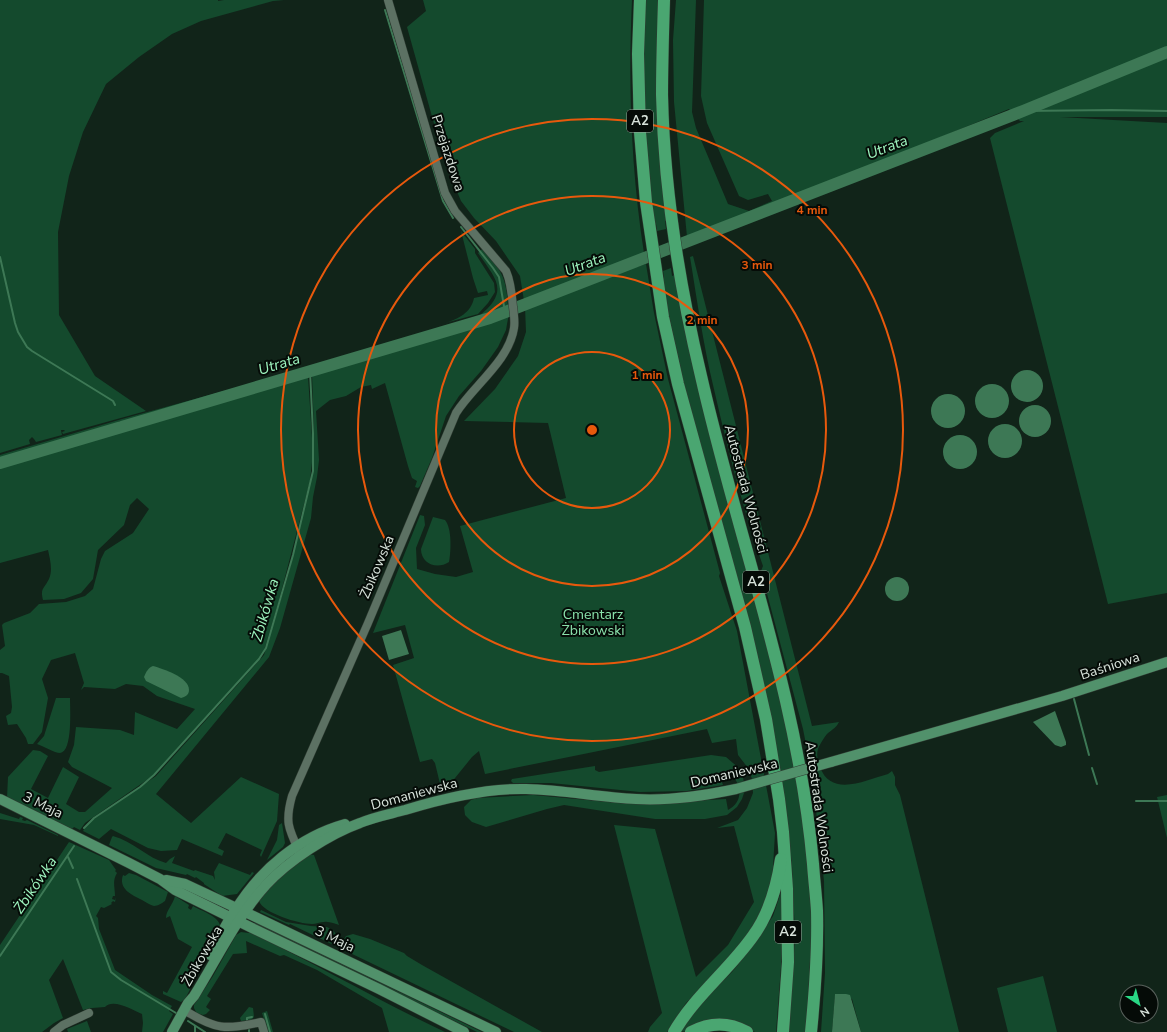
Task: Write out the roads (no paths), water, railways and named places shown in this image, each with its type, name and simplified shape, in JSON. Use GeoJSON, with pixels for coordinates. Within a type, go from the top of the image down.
{"type":"FeatureCollection","features":[{"type":"Feature","properties":{"kind":"highway","name":"A2"},"geometry":{"type":"LineString","coordinates":[[640,0],[638,54],[640,132],[646,202],[663,318],[671,353],[745,627],[766,719],[779,798],[787,889],[788,962],[783,1032]]}},
{"type":"Feature","properties":{"kind":"highway","name":"Autostrada Wolności"},"geometry":{"type":"LineString","coordinates":[[664,0],[662,58],[667,168],[674,232],[684,297],[701,377],[787,700],[803,781],[812,848],[817,908],[815,988],[811,1032]]}},
{"type":"Feature","properties":{"kind":"highway"},"geometry":{"type":"LineString","coordinates":[[674,1032],[687,1011],[739,954],[754,935],[768,909],[775,887],[781,861],[783,832]]}},
{"type":"Feature","properties":{"kind":"highway"},"geometry":{"type":"LineString","coordinates":[[691,1032],[705,1026],[721,1024],[729,1024],[747,1032]]}},
{"type":"Feature","properties":{"kind":"main road","name":"Baśniowa"},"geometry":{"type":"LineString","coordinates":[[1062,696],[1167,662]]}},
{"type":"Feature","properties":{"kind":"main road","name":"Domaniewska"},"geometry":{"type":"LineString","coordinates":[[234,919],[261,876],[283,855],[299,850],[335,827],[352,822],[359,823],[441,799],[507,790],[524,789],[564,791],[636,799],[659,799],[710,795],[736,789],[1062,696]]}},
{"type":"Feature","properties":{"kind":"main road","name":"3 Maja"},"geometry":{"type":"LineString","coordinates":[[0,800],[160,879],[175,890],[464,1032]]}},
{"type":"Feature","properties":{"kind":"main road","name":"3 Maja"},"geometry":{"type":"LineString","coordinates":[[160,879],[184,884],[496,1032]]}},
{"type":"Feature","properties":{"kind":"main road","name":"Żbikowska"},"geometry":{"type":"LineString","coordinates":[[172,1032],[186,1006],[190,993],[234,919]]}},
{"type":"Feature","properties":{"kind":"street","name":"Przejazdowa"},"geometry":{"type":"LineString","coordinates":[[388,0],[445,192],[455,211],[506,271],[510,279],[513,298]]}},
{"type":"Feature","properties":{"kind":"street","name":"Żbikowska"},"geometry":{"type":"LineString","coordinates":[[299,850],[289,827],[287,818],[292,796],[368,623],[456,413],[464,400],[495,366],[505,352],[514,328],[513,298]]}},
{"type":"Feature","properties":{"kind":"street"},"geometry":{"type":"LineString","coordinates":[[186,1006],[206,1022],[222,1027],[235,1028],[261,1022],[264,1032]]}},
{"type":"Feature","properties":{"kind":"street"},"geometry":{"type":"LineString","coordinates":[[54,1032],[63,1025],[89,1013]]}},
{"type":"Feature","properties":{"kind":"waterway"},"geometry":{"type":"LineString","coordinates":[[385,10],[443,201],[453,218]]}},
{"type":"Feature","properties":{"kind":"waterway","name":"Utrata"},"geometry":{"type":"LineString","coordinates":[[0,463],[490,318],[1023,111],[1167,52]]}},
{"type":"Feature","properties":{"kind":"waterway"},"geometry":{"type":"LineString","coordinates":[[1023,111],[1167,111]]}},
{"type":"Feature","properties":{"kind":"waterway"},"geometry":{"type":"LineString","coordinates":[[461,227],[499,277],[505,312]]}},
{"type":"Feature","properties":{"kind":"waterway"},"geometry":{"type":"LineString","coordinates":[[0,257],[15,323],[18,332],[27,347],[113,401],[115,405]]}},
{"type":"Feature","properties":{"kind":"waterway","name":"Żbikówka"},"geometry":{"type":"LineString","coordinates":[[84,828],[94,818],[140,787],[154,775],[259,659],[266,648],[293,555],[313,471],[310,371]]}},
{"type":"Feature","properties":{"kind":"waterway"},"geometry":{"type":"LineString","coordinates":[[1074,699],[1089,755]]}},
{"type":"Feature","properties":{"kind":"waterway"},"geometry":{"type":"LineString","coordinates":[[1092,768],[1097,784]]}},
{"type":"Feature","properties":{"kind":"waterway"},"geometry":{"type":"LineString","coordinates":[[1136,801],[1167,801]]}},
{"type":"Feature","properties":{"kind":"waterway","name":"Żbikówka"},"geometry":{"type":"LineString","coordinates":[[0,956],[74,846]]}},
{"type":"Feature","properties":{"kind":"waterway"},"geometry":{"type":"LineString","coordinates":[[68,857],[73,868]]}},
{"type":"Feature","properties":{"kind":"waterway"},"geometry":{"type":"LineString","coordinates":[[77,879],[111,972],[121,980],[176,1013]]}},
{"type":"Feature","properties":{"kind":"waterway"},"geometry":{"type":"LineString","coordinates":[[265,1014],[270,1032]]}},
{"type":"Feature","properties":{"kind":"waterway"},"geometry":{"type":"LineString","coordinates":[[247,1020],[247,1018],[252,1017]]}},
{"type":"Feature","properties":{"kind":"waterway"},"geometry":{"type":"LineString","coordinates":[[188,1021],[205,1032]]}},
{"type":"Feature","properties":{"kind":"waterway"},"geometry":{"type":"LineString","coordinates":[[195,1026],[195,1032]]}},
{"type":"Feature","properties":{"kind":"park label","name":"Cmentarz Żbikowski"},"geometry":{"type":"Point","coordinates":[593,622]}}]}
